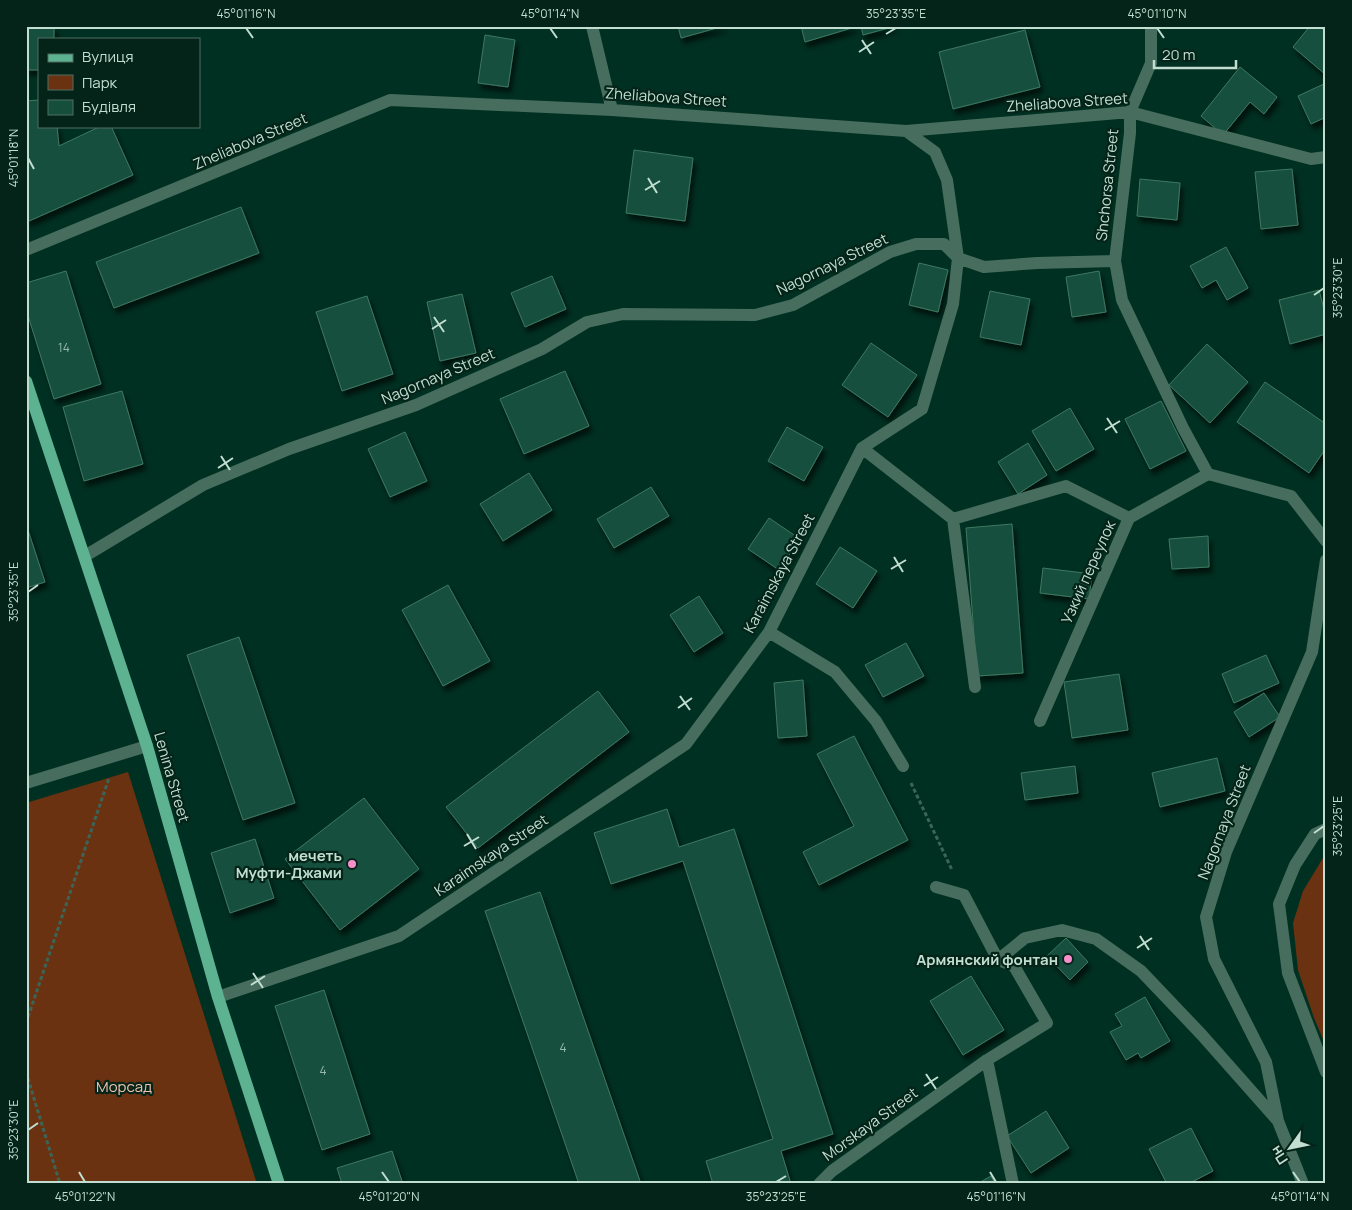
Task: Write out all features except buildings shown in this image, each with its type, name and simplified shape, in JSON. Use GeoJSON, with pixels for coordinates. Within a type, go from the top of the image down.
{"type":"FeatureCollection","features":[{"type":"Feature","properties":{"kind":"main road","name":"Lenina Street"},"geometry":{"type":"LineString","coordinates":[[26,382],[147,746],[218,997],[279,1184]]}},
{"type":"Feature","properties":{"kind":"street"},"geometry":{"type":"LineString","coordinates":[[592,26],[612,110]]}},
{"type":"Feature","properties":{"kind":"street","name":"Shchorsa Street"},"geometry":{"type":"LineString","coordinates":[[1115,261],[1130,133],[1130,112],[1151,63],[1151,26]]}},
{"type":"Feature","properties":{"kind":"street","name":"Zheliabova Street"},"geometry":{"type":"LineString","coordinates":[[26,250],[390,100],[612,110],[906,131],[1130,112],[1310,159],[1326,157]]}},
{"type":"Feature","properties":{"kind":"street"},"geometry":{"type":"LineString","coordinates":[[906,131],[935,152],[947,180],[958,258],[953,304],[922,409],[862,448],[953,519],[974,687]]}},
{"type":"Feature","properties":{"kind":"street","name":"Nagornaya Street"},"geometry":{"type":"LineString","coordinates":[[85,556],[203,485],[289,449],[416,405],[542,349],[587,322],[623,314],[755,315],[793,305],[890,252],[916,244],[944,244],[958,258],[984,267],[1115,261]]}},
{"type":"Feature","properties":{"kind":"street"},"geometry":{"type":"LineString","coordinates":[[1115,261],[1122,300],[1183,428],[1208,474],[1291,496],[1326,541]]}},
{"type":"Feature","properties":{"kind":"street","name":"Karaimskaya Street"},"geometry":{"type":"LineString","coordinates":[[218,997],[399,936],[686,744],[769,632],[862,448]]}},
{"type":"Feature","properties":{"kind":"street","name":"Узкий переулок"},"geometry":{"type":"LineString","coordinates":[[1040,721],[1130,518],[1208,474]]}},
{"type":"Feature","properties":{"kind":"street"},"geometry":{"type":"LineString","coordinates":[[953,519],[1066,486],[1130,518]]}},
{"type":"Feature","properties":{"kind":"street","name":"Nagornaya Street"},"geometry":{"type":"LineString","coordinates":[[1278,1121],[1266,1062],[1214,959],[1206,917],[1226,852],[1312,652],[1326,560]]}},
{"type":"Feature","properties":{"kind":"street"},"geometry":{"type":"LineString","coordinates":[[769,632],[835,672],[876,720],[903,766]]}},
{"type":"Feature","properties":{"kind":"street"},"geometry":{"type":"LineString","coordinates":[[26,783],[147,746]]}},
{"type":"Feature","properties":{"kind":"street"},"geometry":{"type":"LineString","coordinates":[[1326,829],[1315,834],[1295,865],[1279,904],[1288,973],[1326,1072]]}},
{"type":"Feature","properties":{"kind":"street"},"geometry":{"type":"LineString","coordinates":[[936,887],[964,895],[998,960],[1025,938],[1062,930],[1096,939],[1141,971],[1202,1034],[1278,1121],[1303,1184]]}},
{"type":"Feature","properties":{"kind":"street","name":"Morskaya Street"},"geometry":{"type":"LineString","coordinates":[[819,1184],[832,1171],[987,1060],[1047,1023],[1014,966],[998,960]]}},
{"type":"Feature","properties":{"kind":"street"},"geometry":{"type":"LineString","coordinates":[[987,1060],[1013,1184]]}},
{"type":"Feature","properties":{"kind":"path"},"geometry":{"type":"LineString","coordinates":[[26,1024],[117,755]]}},
{"type":"Feature","properties":{"kind":"path"},"geometry":{"type":"LineString","coordinates":[[903,766],[964,895]]}},
{"type":"Feature","properties":{"kind":"path"},"geometry":{"type":"LineString","coordinates":[[26,1072],[60,1184]]}},
{"type":"Feature","properties":{"kind":"green space","name":"Морсад"},"geometry":{"type":"Polygon","coordinates":[[[128,772],[257,1184],[26,1184],[26,803],[128,772]]]}},
{"type":"Feature","properties":{"kind":"green space"},"geometry":{"type":"Polygon","coordinates":[[[1326,853],[1326,1046],[1314,1018],[1298,970],[1293,923],[1303,891],[1326,853]]]}},
{"type":"Feature","properties":{"kind":"place","name":"мечеть Муфти-Джами"},"geometry":{"type":"Point","coordinates":[352,864]}},
{"type":"Feature","properties":{"kind":"place","name":"Армянский фонтан"},"geometry":{"type":"Point","coordinates":[1068,959]}}]}
